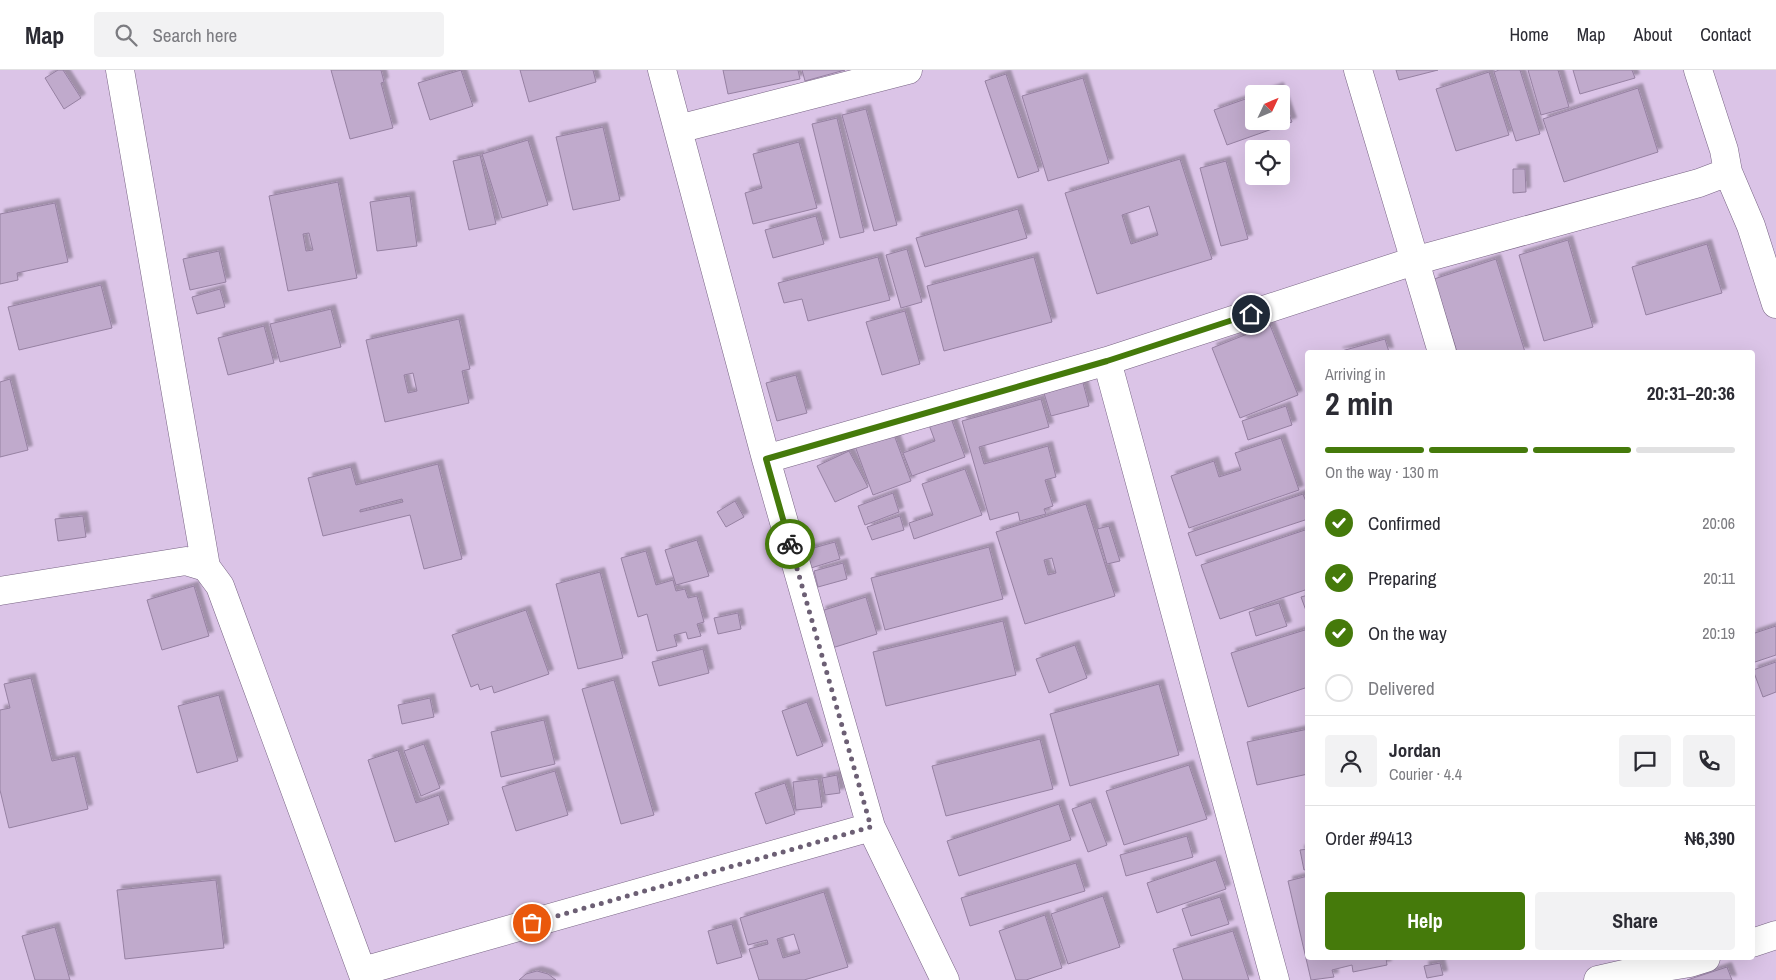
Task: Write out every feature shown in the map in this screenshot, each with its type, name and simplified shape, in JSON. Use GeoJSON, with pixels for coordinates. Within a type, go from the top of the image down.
{"type":"FeatureCollection","features":[{"type":"Feature","properties":{"kind":"street"},"geometry":{"type":"LineString","coordinates":[[120,70],[206,567],[220,586],[364,976],[871,827]]}},
{"type":"Feature","properties":{"kind":"street"},"geometry":{"type":"LineString","coordinates":[[662,70],[766,459],[871,827],[945,980]]}},
{"type":"Feature","properties":{"kind":"street"},"geometry":{"type":"LineString","coordinates":[[678,129],[908,70]]}},
{"type":"Feature","properties":{"kind":"street"},"geometry":{"type":"LineString","coordinates":[[1358,70],[1441,350]]}},
{"type":"Feature","properties":{"kind":"street"},"geometry":{"type":"LineString","coordinates":[[1698,70],[1724,150],[1728,172],[1751,226],[1776,304]]}},
{"type":"Feature","properties":{"kind":"street"},"geometry":{"type":"LineString","coordinates":[[766,459],[1107,361],[1414,262],[1699,183],[1728,172]]}},
{"type":"Feature","properties":{"kind":"street"},"geometry":{"type":"LineString","coordinates":[[1107,361],[1275,980]]}},
{"type":"Feature","properties":{"kind":"street"},"geometry":{"type":"LineString","coordinates":[[0,591],[186,561],[206,567]]}},
{"type":"Feature","properties":{"kind":"street"},"geometry":{"type":"LineString","coordinates":[[1755,942],[1776,935]]}},
{"type":"Feature","properties":{"kind":"street"},"geometry":{"type":"LineString","coordinates":[[1598,980],[1630,965],[1690,963],[1700,960]]}},
{"type":"Feature","properties":{"kind":"building"},"geometry":{"type":"Polygon","coordinates":[[[58,70],[63,70],[81,98],[64,109],[45,78],[58,70]]]}},
{"type":"Feature","properties":{"kind":"building"},"geometry":{"type":"Polygon","coordinates":[[[331,70],[381,70],[384,82],[381,83],[393,128],[350,139],[331,70]]]}},
{"type":"Feature","properties":{"kind":"building"},"geometry":{"type":"Polygon","coordinates":[[[461,70],[473,106],[430,120],[418,83],[461,70]]]}},
{"type":"Feature","properties":{"kind":"building"},"geometry":{"type":"Polygon","coordinates":[[[520,70],[593,70],[596,82],[529,102],[520,70]]]}},
{"type":"Feature","properties":{"kind":"building"},"geometry":{"type":"Polygon","coordinates":[[[723,70],[798,70],[800,79],[728,94],[723,70]]]}},
{"type":"Feature","properties":{"kind":"building"},"geometry":{"type":"Polygon","coordinates":[[[802,70],[845,70],[805,81],[802,70]]]}},
{"type":"Feature","properties":{"kind":"building"},"geometry":{"type":"Polygon","coordinates":[[[1396,70],[1438,70],[1399,80],[1396,70]]]}},
{"type":"Feature","properties":{"kind":"building"},"geometry":{"type":"Polygon","coordinates":[[[1499,70],[1520,70],[1540,134],[1516,141],[1494,72],[1499,70]]]}},
{"type":"Feature","properties":{"kind":"building"},"geometry":{"type":"Polygon","coordinates":[[[1528,70],[1558,70],[1569,107],[1541,115],[1528,70]]]}},
{"type":"Feature","properties":{"kind":"building"},"geometry":{"type":"Polygon","coordinates":[[[1573,70],[1632,70],[1635,78],[1580,94],[1573,70]]]}},
{"type":"Feature","properties":{"kind":"building"},"geometry":{"type":"Polygon","coordinates":[[[1489,72],[1509,135],[1456,151],[1436,89],[1489,72]]]}},
{"type":"Feature","properties":{"kind":"building"},"geometry":{"type":"Polygon","coordinates":[[[1006,74],[1039,171],[1018,178],[985,81],[1006,74]]]}},
{"type":"Feature","properties":{"kind":"building"},"geometry":{"type":"Polygon","coordinates":[[[1083,78],[1109,163],[1048,181],[1022,96],[1083,78]]]}},
{"type":"Feature","properties":{"kind":"building"},"geometry":{"type":"Polygon","coordinates":[[[1638,88],[1658,152],[1564,182],[1543,119],[1638,88]]]}},
{"type":"Feature","properties":{"kind":"building"},"geometry":{"type":"Polygon","coordinates":[[[1245,99],[1245,130],[1269,130],[1227,145],[1214,110],[1245,99]]]}},
{"type":"Feature","properties":{"kind":"building"},"geometry":{"type":"Polygon","coordinates":[[[866,109],[897,225],[874,231],[842,115],[866,109]]]}},
{"type":"Feature","properties":{"kind":"building"},"geometry":{"type":"Polygon","coordinates":[[[837,118],[864,232],[840,238],[812,124],[837,118]]]}},
{"type":"Feature","properties":{"kind":"building"},"geometry":{"type":"Polygon","coordinates":[[[603,127],[620,200],[573,210],[556,137],[603,127]]]}},
{"type":"Feature","properties":{"kind":"building"},"geometry":{"type":"Polygon","coordinates":[[[528,140],[548,205],[502,218],[482,154],[528,140]]]}},
{"type":"Feature","properties":{"kind":"building"},"geometry":{"type":"Polygon","coordinates":[[[799,142],[817,208],[753,224],[745,193],[762,188],[753,154],[799,142]]]}},
{"type":"Feature","properties":{"kind":"building"},"geometry":{"type":"Polygon","coordinates":[[[480,155],[496,224],[469,230],[453,161],[480,155]]]}},
{"type":"Feature","properties":{"kind":"building"},"geometry":{"type":"Polygon","coordinates":[[[1180,159],[1212,259],[1097,294],[1065,193],[1180,159]],[[1149,206],[1122,215],[1131,244],[1158,235],[1149,206]]]}},
{"type":"Feature","properties":{"kind":"building"},"geometry":{"type":"Polygon","coordinates":[[[1226,161],[1248,239],[1221,246],[1200,168],[1226,161]]]}},
{"type":"Feature","properties":{"kind":"building"},"geometry":{"type":"Polygon","coordinates":[[[1513,169],[1525,169],[1526,192],[1513,193],[1513,169]]]}},
{"type":"Feature","properties":{"kind":"building"},"geometry":{"type":"Polygon","coordinates":[[[338,182],[357,278],[288,291],[269,196],[338,182]],[[309,233],[303,234],[306,251],[313,250],[309,233]]]}},
{"type":"Feature","properties":{"kind":"building"},"geometry":{"type":"Polygon","coordinates":[[[410,196],[417,246],[377,251],[370,202],[410,196]]]}},
{"type":"Feature","properties":{"kind":"building"},"geometry":{"type":"Polygon","coordinates":[[[55,203],[68,262],[17,273],[18,280],[0,284],[0,214],[55,203]]]}},
{"type":"Feature","properties":{"kind":"building"},"geometry":{"type":"Polygon","coordinates":[[[1018,209],[1027,238],[925,267],[916,238],[1018,209]]]}},
{"type":"Feature","properties":{"kind":"building"},"geometry":{"type":"Polygon","coordinates":[[[816,216],[824,244],[773,258],[765,230],[816,216]]]}},
{"type":"Feature","properties":{"kind":"building"},"geometry":{"type":"Polygon","coordinates":[[[1568,240],[1593,327],[1544,341],[1519,255],[1568,240]]]}},
{"type":"Feature","properties":{"kind":"building"},"geometry":{"type":"Polygon","coordinates":[[[1707,244],[1722,293],[1646,315],[1632,267],[1707,244]]]}},
{"type":"Feature","properties":{"kind":"building"},"geometry":{"type":"Polygon","coordinates":[[[907,249],[922,302],[901,308],[886,255],[907,249]]]}},
{"type":"Feature","properties":{"kind":"building"},"geometry":{"type":"Polygon","coordinates":[[[219,251],[226,282],[190,290],[183,259],[219,251]]]}},
{"type":"Feature","properties":{"kind":"building"},"geometry":{"type":"Polygon","coordinates":[[[878,257],[890,300],[808,321],[802,299],[784,303],[778,283],[878,257]]]}},
{"type":"Feature","properties":{"kind":"building"},"geometry":{"type":"Polygon","coordinates":[[[1034,257],[1052,322],[944,351],[927,286],[1034,257]]]}},
{"type":"Feature","properties":{"kind":"building"},"geometry":{"type":"Polygon","coordinates":[[[1496,259],[1524,350],[1456,350],[1434,279],[1496,259]]]}},
{"type":"Feature","properties":{"kind":"building"},"geometry":{"type":"Polygon","coordinates":[[[101,285],[112,328],[19,350],[8,307],[101,285]]]}},
{"type":"Feature","properties":{"kind":"building"},"geometry":{"type":"Polygon","coordinates":[[[220,289],[225,307],[197,314],[192,297],[220,289]]]}},
{"type":"Feature","properties":{"kind":"building"},"geometry":{"type":"Polygon","coordinates":[[[331,309],[341,347],[280,362],[270,324],[331,309]]]}},
{"type":"Feature","properties":{"kind":"building"},"geometry":{"type":"Polygon","coordinates":[[[905,311],[920,364],[882,375],[866,322],[905,311]]]}},
{"type":"Feature","properties":{"kind":"building"},"geometry":{"type":"Polygon","coordinates":[[[459,319],[470,369],[462,371],[469,403],[385,422],[366,340],[459,319]],[[413,373],[404,375],[408,393],[417,391],[413,373]]]}},
{"type":"Feature","properties":{"kind":"building"},"geometry":{"type":"Polygon","coordinates":[[[1270,325],[1298,395],[1240,418],[1212,348],[1270,325]]]}},
{"type":"Feature","properties":{"kind":"building"},"geometry":{"type":"Polygon","coordinates":[[[264,326],[274,363],[228,375],[218,338],[264,326]]]}},
{"type":"Feature","properties":{"kind":"building"},"geometry":{"type":"Polygon","coordinates":[[[1385,339],[1388,350],[1345,350],[1385,339]]]}},
{"type":"Feature","properties":{"kind":"building"},"geometry":{"type":"Polygon","coordinates":[[[796,375],[807,413],[777,421],[766,383],[796,375]]]}},
{"type":"Feature","properties":{"kind":"building"},"geometry":{"type":"Polygon","coordinates":[[[10,379],[28,450],[0,457],[0,382],[10,379]]]}},
{"type":"Feature","properties":{"kind":"building"},"geometry":{"type":"Polygon","coordinates":[[[1082,379],[1089,406],[1051,416],[1043,390],[1082,379]]]}},
{"type":"Feature","properties":{"kind":"building"},"geometry":{"type":"Polygon","coordinates":[[[1041,399],[1049,427],[979,447],[984,464],[1048,446],[1056,477],[1045,480],[1053,506],[1044,509],[1046,514],[1020,521],[1018,512],[990,520],[962,421],[1041,399]]]}},
{"type":"Feature","properties":{"kind":"building"},"geometry":{"type":"Polygon","coordinates":[[[1286,406],[1292,425],[1248,440],[1242,421],[1286,406]]]}},
{"type":"Feature","properties":{"kind":"building"},"geometry":{"type":"Polygon","coordinates":[[[951,418],[965,457],[912,476],[903,453],[935,441],[929,425],[951,418]]]}},
{"type":"Feature","properties":{"kind":"building"},"geometry":{"type":"Polygon","coordinates":[[[893,432],[911,481],[873,495],[855,446],[893,432]]]}},
{"type":"Feature","properties":{"kind":"building"},"geometry":{"type":"Polygon","coordinates":[[[1281,438],[1299,490],[1189,528],[1171,476],[1214,461],[1219,477],[1241,470],[1235,453],[1281,438]]]}},
{"type":"Feature","properties":{"kind":"building"},"geometry":{"type":"Polygon","coordinates":[[[849,451],[868,487],[835,502],[817,466],[849,451]]]}},
{"type":"Feature","properties":{"kind":"building"},"geometry":{"type":"Polygon","coordinates":[[[438,464],[462,559],[424,569],[410,515],[323,536],[308,478],[351,467],[356,485],[438,464]],[[402,499],[360,510],[360,512],[403,502],[402,499]]]}},
{"type":"Feature","properties":{"kind":"building"},"geometry":{"type":"Polygon","coordinates":[[[965,469],[982,515],[914,539],[909,523],[933,515],[922,484],[965,469]]]}},
{"type":"Feature","properties":{"kind":"building"},"geometry":{"type":"Polygon","coordinates":[[[893,493],[899,512],[865,525],[858,506],[893,493]]]}},
{"type":"Feature","properties":{"kind":"building"},"geometry":{"type":"Polygon","coordinates":[[[1303,494],[1305,499],[1305,520],[1196,556],[1188,533],[1303,494]]]}},
{"type":"Feature","properties":{"kind":"building"},"geometry":{"type":"Polygon","coordinates":[[[735,501],[744,517],[726,527],[717,512],[735,501]]]}},
{"type":"Feature","properties":{"kind":"building"},"geometry":{"type":"Polygon","coordinates":[[[1086,504],[1115,596],[1025,624],[996,532],[1086,504]],[[1052,558],[1044,560],[1048,575],[1056,573],[1052,558]]]}},
{"type":"Feature","properties":{"kind":"building"},"geometry":{"type":"Polygon","coordinates":[[[83,516],[86,537],[58,541],[55,519],[83,516]]]}},
{"type":"Feature","properties":{"kind":"building"},"geometry":{"type":"Polygon","coordinates":[[[900,516],[904,530],[872,540],[867,527],[900,516]]]}},
{"type":"Feature","properties":{"kind":"building"},"geometry":{"type":"Polygon","coordinates":[[[1109,526],[1120,561],[1107,564],[1097,529],[1109,526]]]}},
{"type":"Feature","properties":{"kind":"building"},"geometry":{"type":"Polygon","coordinates":[[[1305,530],[1305,590],[1220,619],[1201,565],[1305,530]]]}},
{"type":"Feature","properties":{"kind":"building"},"geometry":{"type":"Polygon","coordinates":[[[697,540],[709,576],[676,585],[665,550],[697,540]]]}},
{"type":"Feature","properties":{"kind":"building"},"geometry":{"type":"Polygon","coordinates":[[[835,542],[840,559],[811,568],[806,550],[835,542]]]}},
{"type":"Feature","properties":{"kind":"building"},"geometry":{"type":"Polygon","coordinates":[[[989,547],[1003,599],[885,630],[871,578],[989,547]]]}},
{"type":"Feature","properties":{"kind":"building"},"geometry":{"type":"Polygon","coordinates":[[[646,551],[656,585],[673,580],[676,591],[685,589],[688,598],[697,596],[704,622],[697,624],[701,636],[688,639],[686,632],[674,635],[677,646],[657,651],[647,614],[638,617],[621,558],[646,551]]]}},
{"type":"Feature","properties":{"kind":"building"},"geometry":{"type":"Polygon","coordinates":[[[843,563],[847,579],[818,587],[814,571],[843,563]]]}},
{"type":"Feature","properties":{"kind":"building"},"geometry":{"type":"Polygon","coordinates":[[[600,572],[623,658],[578,669],[556,584],[600,572]]]}},
{"type":"Feature","properties":{"kind":"building"},"geometry":{"type":"Polygon","coordinates":[[[194,586],[209,636],[162,650],[147,600],[194,586]]]}},
{"type":"Feature","properties":{"kind":"building"},"geometry":{"type":"Polygon","coordinates":[[[1305,596],[1305,608],[1301,597],[1305,596]]]}},
{"type":"Feature","properties":{"kind":"building"},"geometry":{"type":"Polygon","coordinates":[[[866,597],[877,634],[832,648],[821,611],[866,597]]]}},
{"type":"Feature","properties":{"kind":"building"},"geometry":{"type":"Polygon","coordinates":[[[1279,603],[1287,626],[1256,636],[1249,612],[1279,603]]]}},
{"type":"Feature","properties":{"kind":"building"},"geometry":{"type":"Polygon","coordinates":[[[526,610],[549,674],[494,693],[492,686],[480,690],[478,684],[471,687],[452,635],[526,610]]]}},
{"type":"Feature","properties":{"kind":"building"},"geometry":{"type":"Polygon","coordinates":[[[738,613],[741,629],[718,634],[714,618],[738,613]]]}},
{"type":"Feature","properties":{"kind":"building"},"geometry":{"type":"Polygon","coordinates":[[[1003,621],[1016,675],[886,706],[873,652],[1003,621]]]}},
{"type":"Feature","properties":{"kind":"building"},"geometry":{"type":"Polygon","coordinates":[[[1776,626],[1776,655],[1755,662],[1755,633],[1776,626]]]}},
{"type":"Feature","properties":{"kind":"building"},"geometry":{"type":"Polygon","coordinates":[[[1305,630],[1305,688],[1248,707],[1231,653],[1305,630]]]}},
{"type":"Feature","properties":{"kind":"building"},"geometry":{"type":"Polygon","coordinates":[[[1075,645],[1087,678],[1049,693],[1036,659],[1075,645]]]}},
{"type":"Feature","properties":{"kind":"building"},"geometry":{"type":"Polygon","coordinates":[[[703,649],[709,673],[659,686],[652,662],[703,649]]]}},
{"type":"Feature","properties":{"kind":"building"},"geometry":{"type":"Polygon","coordinates":[[[1776,662],[1776,692],[1763,697],[1755,675],[1755,669],[1776,662]]]}},
{"type":"Feature","properties":{"kind":"building"},"geometry":{"type":"Polygon","coordinates":[[[31,678],[52,761],[75,756],[88,809],[9,828],[0,790],[0,710],[10,708],[4,684],[31,678]]]}},
{"type":"Feature","properties":{"kind":"building"},"geometry":{"type":"Polygon","coordinates":[[[614,680],[654,815],[621,824],[582,689],[614,680]]]}},
{"type":"Feature","properties":{"kind":"building"},"geometry":{"type":"Polygon","coordinates":[[[1159,684],[1179,755],[1070,786],[1050,714],[1159,684]]]}},
{"type":"Feature","properties":{"kind":"building"},"geometry":{"type":"Polygon","coordinates":[[[219,695],[238,761],[197,773],[178,706],[219,695]]]}},
{"type":"Feature","properties":{"kind":"building"},"geometry":{"type":"Polygon","coordinates":[[[430,698],[434,717],[402,724],[398,705],[430,698]]]}},
{"type":"Feature","properties":{"kind":"building"},"geometry":{"type":"Polygon","coordinates":[[[807,702],[823,746],[797,756],[782,711],[807,702]]]}},
{"type":"Feature","properties":{"kind":"building"},"geometry":{"type":"Polygon","coordinates":[[[544,720],[555,764],[501,777],[491,732],[544,720]]]}},
{"type":"Feature","properties":{"kind":"building"},"geometry":{"type":"Polygon","coordinates":[[[1305,730],[1305,775],[1257,785],[1247,742],[1305,730]]]}},
{"type":"Feature","properties":{"kind":"building"},"geometry":{"type":"Polygon","coordinates":[[[1040,739],[1053,789],[946,816],[932,766],[1040,739]]]}},
{"type":"Feature","properties":{"kind":"building"},"geometry":{"type":"Polygon","coordinates":[[[424,744],[440,788],[421,796],[404,751],[424,744]]]}},
{"type":"Feature","properties":{"kind":"building"},"geometry":{"type":"Polygon","coordinates":[[[398,750],[416,803],[439,795],[449,824],[395,842],[368,760],[398,750]]]}},
{"type":"Feature","properties":{"kind":"building"},"geometry":{"type":"Polygon","coordinates":[[[1189,765],[1207,819],[1124,845],[1106,791],[1189,765]]]}},
{"type":"Feature","properties":{"kind":"building"},"geometry":{"type":"Polygon","coordinates":[[[555,771],[568,815],[516,831],[502,787],[555,771]]]}},
{"type":"Feature","properties":{"kind":"building"},"geometry":{"type":"Polygon","coordinates":[[[837,775],[840,793],[825,795],[822,778],[837,775]]]}},
{"type":"Feature","properties":{"kind":"building"},"geometry":{"type":"Polygon","coordinates":[[[818,779],[822,807],[796,810],[793,782],[818,779]]]}},
{"type":"Feature","properties":{"kind":"building"},"geometry":{"type":"Polygon","coordinates":[[[785,783],[795,814],[766,824],[755,793],[785,783]]]}},
{"type":"Feature","properties":{"kind":"building"},"geometry":{"type":"Polygon","coordinates":[[[1091,802],[1107,845],[1088,852],[1072,809],[1091,802]]]}},
{"type":"Feature","properties":{"kind":"building"},"geometry":{"type":"Polygon","coordinates":[[[1059,804],[1071,840],[959,876],[947,841],[1059,804]]]}},
{"type":"Feature","properties":{"kind":"building"},"geometry":{"type":"Polygon","coordinates":[[[1187,836],[1193,857],[1126,876],[1120,855],[1187,836]]]}},
{"type":"Feature","properties":{"kind":"building"},"geometry":{"type":"Polygon","coordinates":[[[1305,849],[1304,870],[1300,850],[1305,849]]]}},
{"type":"Feature","properties":{"kind":"building"},"geometry":{"type":"Polygon","coordinates":[[[1216,860],[1226,889],[1157,913],[1147,883],[1216,860]]]}},
{"type":"Feature","properties":{"kind":"building"},"geometry":{"type":"Polygon","coordinates":[[[1076,863],[1085,891],[970,926],[961,898],[1076,863]]]}},
{"type":"Feature","properties":{"kind":"building"},"geometry":{"type":"Polygon","coordinates":[[[1305,877],[1305,954],[1288,881],[1305,877]]]}},
{"type":"Feature","properties":{"kind":"building"},"geometry":{"type":"Polygon","coordinates":[[[216,880],[224,948],[125,959],[117,890],[216,880]]]}},
{"type":"Feature","properties":{"kind":"building"},"geometry":{"type":"Polygon","coordinates":[[[824,892],[848,967],[804,980],[759,980],[749,949],[768,944],[767,940],[748,945],[740,918],[824,892]],[[794,934],[777,939],[783,958],[800,953],[794,934]]]}},
{"type":"Feature","properties":{"kind":"building"},"geometry":{"type":"Polygon","coordinates":[[[1103,896],[1120,947],[1068,964],[1051,914],[1103,896]]]}},
{"type":"Feature","properties":{"kind":"building"},"geometry":{"type":"Polygon","coordinates":[[[1220,897],[1229,924],[1191,936],[1182,909],[1220,897]]]}},
{"type":"Feature","properties":{"kind":"building"},"geometry":{"type":"Polygon","coordinates":[[[1045,915],[1062,968],[1026,980],[1016,980],[999,931],[1045,915]]]}},
{"type":"Feature","properties":{"kind":"building"},"geometry":{"type":"Polygon","coordinates":[[[732,924],[742,957],[717,964],[708,931],[732,924]]]}},
{"type":"Feature","properties":{"kind":"building"},"geometry":{"type":"Polygon","coordinates":[[[55,927],[70,980],[35,980],[22,936],[55,927]]]}},
{"type":"Feature","properties":{"kind":"building"},"geometry":{"type":"Polygon","coordinates":[[[1233,931],[1249,980],[1183,980],[1173,949],[1233,931]]]}},
{"type":"Feature","properties":{"kind":"building"},"geometry":{"type":"Polygon","coordinates":[[[1306,960],[1386,960],[1387,965],[1353,972],[1352,965],[1332,970],[1334,977],[1311,980],[1306,960]]]}},
{"type":"Feature","properties":{"kind":"building"},"geometry":{"type":"Polygon","coordinates":[[[1440,963],[1443,975],[1427,978],[1424,966],[1440,963]]]}},
{"type":"Feature","properties":{"kind":"building"},"geometry":{"type":"Polygon","coordinates":[[[1727,967],[1732,980],[1687,980],[1727,967]]]}},
{"type":"Feature","properties":{"kind":"building"},"geometry":{"type":"Polygon","coordinates":[[[537,971],[548,974],[556,980],[519,980],[526,974],[537,971]]]}},
{"type":"Feature","properties":{"kind":"way so far"},"geometry":{"type":"LineString","coordinates":[[532,923],[871,827],[790,544]]}},
{"type":"Feature","properties":{"kind":"route"},"geometry":{"type":"LineString","coordinates":[[790,544],[766,459],[1107,361],[1251,314]]}}]}
